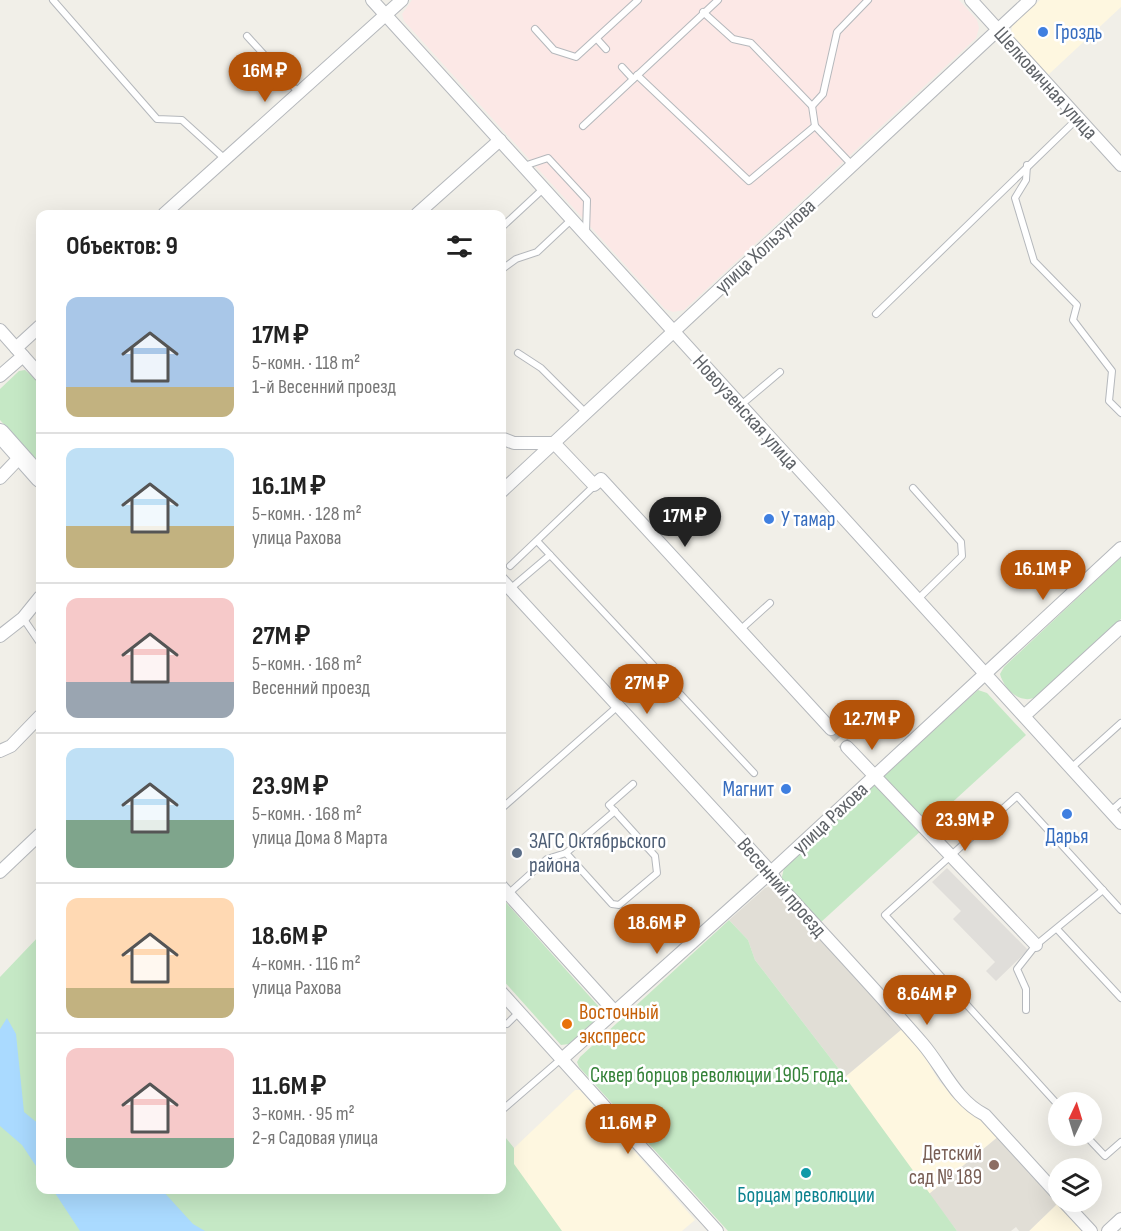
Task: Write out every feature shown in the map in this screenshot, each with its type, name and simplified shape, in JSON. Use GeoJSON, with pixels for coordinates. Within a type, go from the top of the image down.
{"type":"FeatureCollection","features":[{"type":"Feature","properties":{"kind":"street","name":"Новоузенская улица"},"geometry":{"type":"LineString","coordinates":[[372,0],[1121,823]]}},
{"type":"Feature","properties":{"kind":"street"},"geometry":{"type":"LineString","coordinates":[[168,210],[402,0]]}},
{"type":"Feature","properties":{"kind":"street","name":"Шелковичная улица"},"geometry":{"type":"LineString","coordinates":[[971,0],[1121,165]]}},
{"type":"Feature","properties":{"kind":"street","name":"улица Хользунова"},"geometry":{"type":"LineString","coordinates":[[506,487],[1030,0]]}},
{"type":"Feature","properties":{"kind":"street"},"geometry":{"type":"LineString","coordinates":[[421,210],[500,140]]}},
{"type":"Feature","properties":{"kind":"street"},"geometry":{"type":"LineString","coordinates":[[0,330],[36,371]]}},
{"type":"Feature","properties":{"kind":"street"},"geometry":{"type":"LineString","coordinates":[[0,376],[36,331]]}},
{"type":"Feature","properties":{"kind":"street"},"geometry":{"type":"LineString","coordinates":[[0,433],[36,473]]}},
{"type":"Feature","properties":{"kind":"street"},"geometry":{"type":"LineString","coordinates":[[506,440],[514,443],[554,442],[594,485],[601,479],[831,729]]}},
{"type":"Feature","properties":{"kind":"street"},"geometry":{"type":"LineString","coordinates":[[0,478],[21,456]]}},
{"type":"Feature","properties":{"kind":"street","name":"улица Рахова"},"geometry":{"type":"LineString","coordinates":[[562,1059],[771,872],[1121,548]]}},
{"type":"Feature","properties":{"kind":"street","name":"Весенний проезд"},"geometry":{"type":"LineString","coordinates":[[506,585],[771,872],[782,889],[924,1046],[973,1109],[985,1114],[1048,1184]]}},
{"type":"Feature","properties":{"kind":"street"},"geometry":{"type":"LineString","coordinates":[[0,636],[23,618],[36,602]]}},
{"type":"Feature","properties":{"kind":"street"},"geometry":{"type":"LineString","coordinates":[[1024,716],[1121,627]]}},
{"type":"Feature","properties":{"kind":"street"},"geometry":{"type":"LineString","coordinates":[[0,751],[11,746],[36,720]]}},
{"type":"Feature","properties":{"kind":"street"},"geometry":{"type":"LineString","coordinates":[[847,747],[1036,945]]}},
{"type":"Feature","properties":{"kind":"street"},"geometry":{"type":"LineString","coordinates":[[0,872],[36,838]]}},
{"type":"Feature","properties":{"kind":"street"},"geometry":{"type":"LineString","coordinates":[[506,892],[615,1013]]}},
{"type":"Feature","properties":{"kind":"street"},"geometry":{"type":"LineString","coordinates":[[506,998],[717,1231]]}},
{"type":"Feature","properties":{"kind":"street"},"geometry":{"type":"LineString","coordinates":[[1073,1212],[1091,1231]]}},
{"type":"Feature","properties":{"kind":"street"},"geometry":{"type":"LineString","coordinates":[[1108,1231],[1121,1220]]}},
{"type":"Feature","properties":{"kind":"lane"},"geometry":{"type":"LineString","coordinates":[[53,0],[157,119],[182,120],[225,159]]}},
{"type":"Feature","properties":{"kind":"lane"},"geometry":{"type":"LineString","coordinates":[[535,29],[554,50],[576,57],[638,0]]}},
{"type":"Feature","properties":{"kind":"lane"},"geometry":{"type":"LineString","coordinates":[[583,126],[718,0]]}},
{"type":"Feature","properties":{"kind":"lane"},"geometry":{"type":"LineString","coordinates":[[812,106],[823,94],[837,32],[868,0]]}},
{"type":"Feature","properties":{"kind":"lane"},"geometry":{"type":"LineString","coordinates":[[703,12],[733,39],[751,43],[812,106],[815,126],[852,165]]}},
{"type":"Feature","properties":{"kind":"lane"},"geometry":{"type":"LineString","coordinates":[[247,36],[299,93]]}},
{"type":"Feature","properties":{"kind":"lane"},"geometry":{"type":"LineString","coordinates":[[597,39],[606,49]]}},
{"type":"Feature","properties":{"kind":"lane"},"geometry":{"type":"LineString","coordinates":[[622,67],[749,181],[815,126]]}},
{"type":"Feature","properties":{"kind":"lane"},"geometry":{"type":"LineString","coordinates":[[876,314],[1078,118]]}},
{"type":"Feature","properties":{"kind":"lane"},"geometry":{"type":"LineString","coordinates":[[524,166],[548,158],[587,200],[586,235]]}},
{"type":"Feature","properties":{"kind":"lane"},"geometry":{"type":"LineString","coordinates":[[1027,165],[1026,180],[1015,198],[1034,261],[1077,306],[1073,320],[1112,371],[1109,401],[1121,412]]}},
{"type":"Feature","properties":{"kind":"lane"},"geometry":{"type":"LineString","coordinates":[[506,223],[544,189]]}},
{"type":"Feature","properties":{"kind":"lane"},"geometry":{"type":"LineString","coordinates":[[506,266],[516,259],[537,252],[572,219]]}},
{"type":"Feature","properties":{"kind":"lane"},"geometry":{"type":"LineString","coordinates":[[518,353],[541,369],[586,412]]}},
{"type":"Feature","properties":{"kind":"lane"},"geometry":{"type":"LineString","coordinates":[[741,405],[780,372]]}},
{"type":"Feature","properties":{"kind":"lane"},"geometry":{"type":"LineString","coordinates":[[510,566],[538,542],[594,485]]}},
{"type":"Feature","properties":{"kind":"lane"},"geometry":{"type":"LineString","coordinates":[[913,488],[962,542],[962,556],[916,600]]}},
{"type":"Feature","properties":{"kind":"lane"},"geometry":{"type":"LineString","coordinates":[[538,542],[754,773]]}},
{"type":"Feature","properties":{"kind":"lane"},"geometry":{"type":"LineString","coordinates":[[506,583],[550,555]]}},
{"type":"Feature","properties":{"kind":"lane"},"geometry":{"type":"LineString","coordinates":[[740,630],[770,603]]}},
{"type":"Feature","properties":{"kind":"lane"},"geometry":{"type":"LineString","coordinates":[[23,618],[36,637]]}},
{"type":"Feature","properties":{"kind":"lane"},"geometry":{"type":"LineString","coordinates":[[506,805],[618,706]]}},
{"type":"Feature","properties":{"kind":"lane"},"geometry":{"type":"LineString","coordinates":[[1071,768],[1121,723]]}},
{"type":"Feature","properties":{"kind":"lane"},"geometry":{"type":"LineString","coordinates":[[566,853],[612,904],[619,905],[657,873],[655,856],[609,805],[633,784]]}},
{"type":"Feature","properties":{"kind":"lane"},"geometry":{"type":"LineString","coordinates":[[1048,1094],[885,915],[1017,796],[1121,910]]}},
{"type":"Feature","properties":{"kind":"lane"},"geometry":{"type":"LineString","coordinates":[[1110,811],[1121,802]]}},
{"type":"Feature","properties":{"kind":"lane"},"geometry":{"type":"LineString","coordinates":[[506,889],[547,859],[566,853],[615,811]]}},
{"type":"Feature","properties":{"kind":"lane"},"geometry":{"type":"LineString","coordinates":[[1026,1010],[1026,989],[1017,969],[1036,945],[1102,890]]}},
{"type":"Feature","properties":{"kind":"lane"},"geometry":{"type":"LineString","coordinates":[[1057,929],[1121,998]]}},
{"type":"Feature","properties":{"kind":"lane"},"geometry":{"type":"LineString","coordinates":[[507,1024],[519,1012]]}},
{"type":"Feature","properties":{"kind":"lane"},"geometry":{"type":"LineString","coordinates":[[506,1108],[562,1059]]}},
{"type":"Feature","properties":{"kind":"lane"},"geometry":{"type":"LineString","coordinates":[[1096,1146],[1105,1156],[1121,1142]]}},
{"type":"Feature","properties":{"kind":"shaded area"},"geometry":{"type":"Polygon","coordinates":[[[412,0],[959,0],[977,20],[979,28],[976,38],[684,310],[673,312],[665,309],[404,21],[402,14],[412,0]]]}},
{"type":"Feature","properties":{"kind":"shaded area"},"geometry":{"type":"Polygon","coordinates":[[[1040,0],[1121,0],[1121,7],[1048,75],[1011,35],[1012,26],[1040,0]]]}},
{"type":"Feature","properties":{"kind":"shaded area"},"geometry":{"type":"Polygon","coordinates":[[[947,868],[1028,950],[996,981],[986,971],[995,962],[953,919],[961,911],[932,882],[947,868]]]}},
{"type":"Feature","properties":{"kind":"shaded area"},"geometry":{"type":"Polygon","coordinates":[[[771,886],[902,1029],[845,1077],[755,960],[748,940],[729,920],[765,888],[771,886]]]}},
{"type":"Feature","properties":{"kind":"shaded area"},"geometry":{"type":"Polygon","coordinates":[[[902,1029],[920,1049],[939,1081],[971,1113],[983,1118],[999,1136],[929,1194],[845,1077],[902,1029]]]}},
{"type":"Feature","properties":{"kind":"shaded area"},"geometry":{"type":"Polygon","coordinates":[[[575,1090],[580,1090],[695,1220],[682,1231],[547,1231],[513,1185],[514,1148],[575,1090]]]}},
{"type":"Feature","properties":{"kind":"shaded area","name":"Детский сад № 189"},"geometry":{"type":"Polygon","coordinates":[[[999,1136],[1048,1192],[1049,1212],[1029,1231],[1019,1231],[1016,1227],[1011,1231],[957,1231],[929,1194],[999,1136]]]}},
{"type":"Feature","properties":{"kind":"shaded area"},"geometry":{"type":"Polygon","coordinates":[[[1049,1212],[1066,1212],[1083,1231],[1029,1231],[1049,1212]]]}},
{"type":"Feature","properties":{"kind":"green space"},"geometry":{"type":"Polygon","coordinates":[[[25,370],[36,380],[36,460],[0,420],[0,389],[19,371],[25,370]]]}},
{"type":"Feature","properties":{"kind":"green space"},"geometry":{"type":"Polygon","coordinates":[[[1121,557],[1121,619],[1036,697],[1024,699],[1009,690],[1000,674],[1004,667],[1121,557]]]}},
{"type":"Feature","properties":{"kind":"green space"},"geometry":{"type":"Polygon","coordinates":[[[978,690],[987,693],[1026,735],[820,923],[781,881],[784,868],[978,690]]]}},
{"type":"Feature","properties":{"kind":"green space"},"geometry":{"type":"Polygon","coordinates":[[[506,903],[600,1008],[601,1015],[569,1044],[561,1045],[506,984],[506,903]]]}},
{"type":"Feature","properties":{"kind":"green space","name":"Сквер борцов революции 1905 года."},"geometry":{"type":"Polygon","coordinates":[[[729,920],[748,940],[755,960],[845,1077],[957,1231],[728,1231],[579,1067],[577,1062],[580,1057],[729,920]]]}},
{"type":"Feature","properties":{"kind":"green space"},"geometry":{"type":"Polygon","coordinates":[[[36,939],[36,1194],[506,1194],[506,1138],[514,1148],[514,1164],[562,1231],[0,1231],[0,977],[36,939]]]}},
{"type":"Feature","properties":{"kind":"water"},"geometry":{"type":"Polygon","coordinates":[[[7,1018],[16,1034],[24,1112],[36,1122],[36,1166],[22,1145],[0,1126],[0,1029],[7,1018]]]}},
{"type":"Feature","properties":{"kind":"water"},"geometry":{"type":"Polygon","coordinates":[[[56,1194],[166,1194],[193,1224],[205,1231],[80,1231],[56,1194]]]}},
{"type":"Feature","properties":{"kind":"tunnel"},"geometry":{"type":"LineString","coordinates":[[831,729],[847,747]]}},
{"type":"Feature","properties":{"kind":"place","name":"Гроздь"},"geometry":{"type":"Point","coordinates":[1043,32]}},
{"type":"Feature","properties":{"kind":"place","name":"У тамар"},"geometry":{"type":"Point","coordinates":[769,519]}},
{"type":"Feature","properties":{"kind":"place","name":"Магнит"},"geometry":{"type":"Point","coordinates":[786,789]}},
{"type":"Feature","properties":{"kind":"place","name":"Дарья"},"geometry":{"type":"Point","coordinates":[1067,814]}},
{"type":"Feature","properties":{"kind":"place","name":"ЗАГС Октябрьского района"},"geometry":{"type":"Point","coordinates":[517,853]}},
{"type":"Feature","properties":{"kind":"place","name":"Восточный экспресс"},"geometry":{"type":"Point","coordinates":[567,1024]}},
{"type":"Feature","properties":{"kind":"place","name":"Детский сад № 189"},"geometry":{"type":"Point","coordinates":[994,1165]}},
{"type":"Feature","properties":{"kind":"place","name":"Борцам революции"},"geometry":{"type":"Point","coordinates":[806,1173]}}]}
